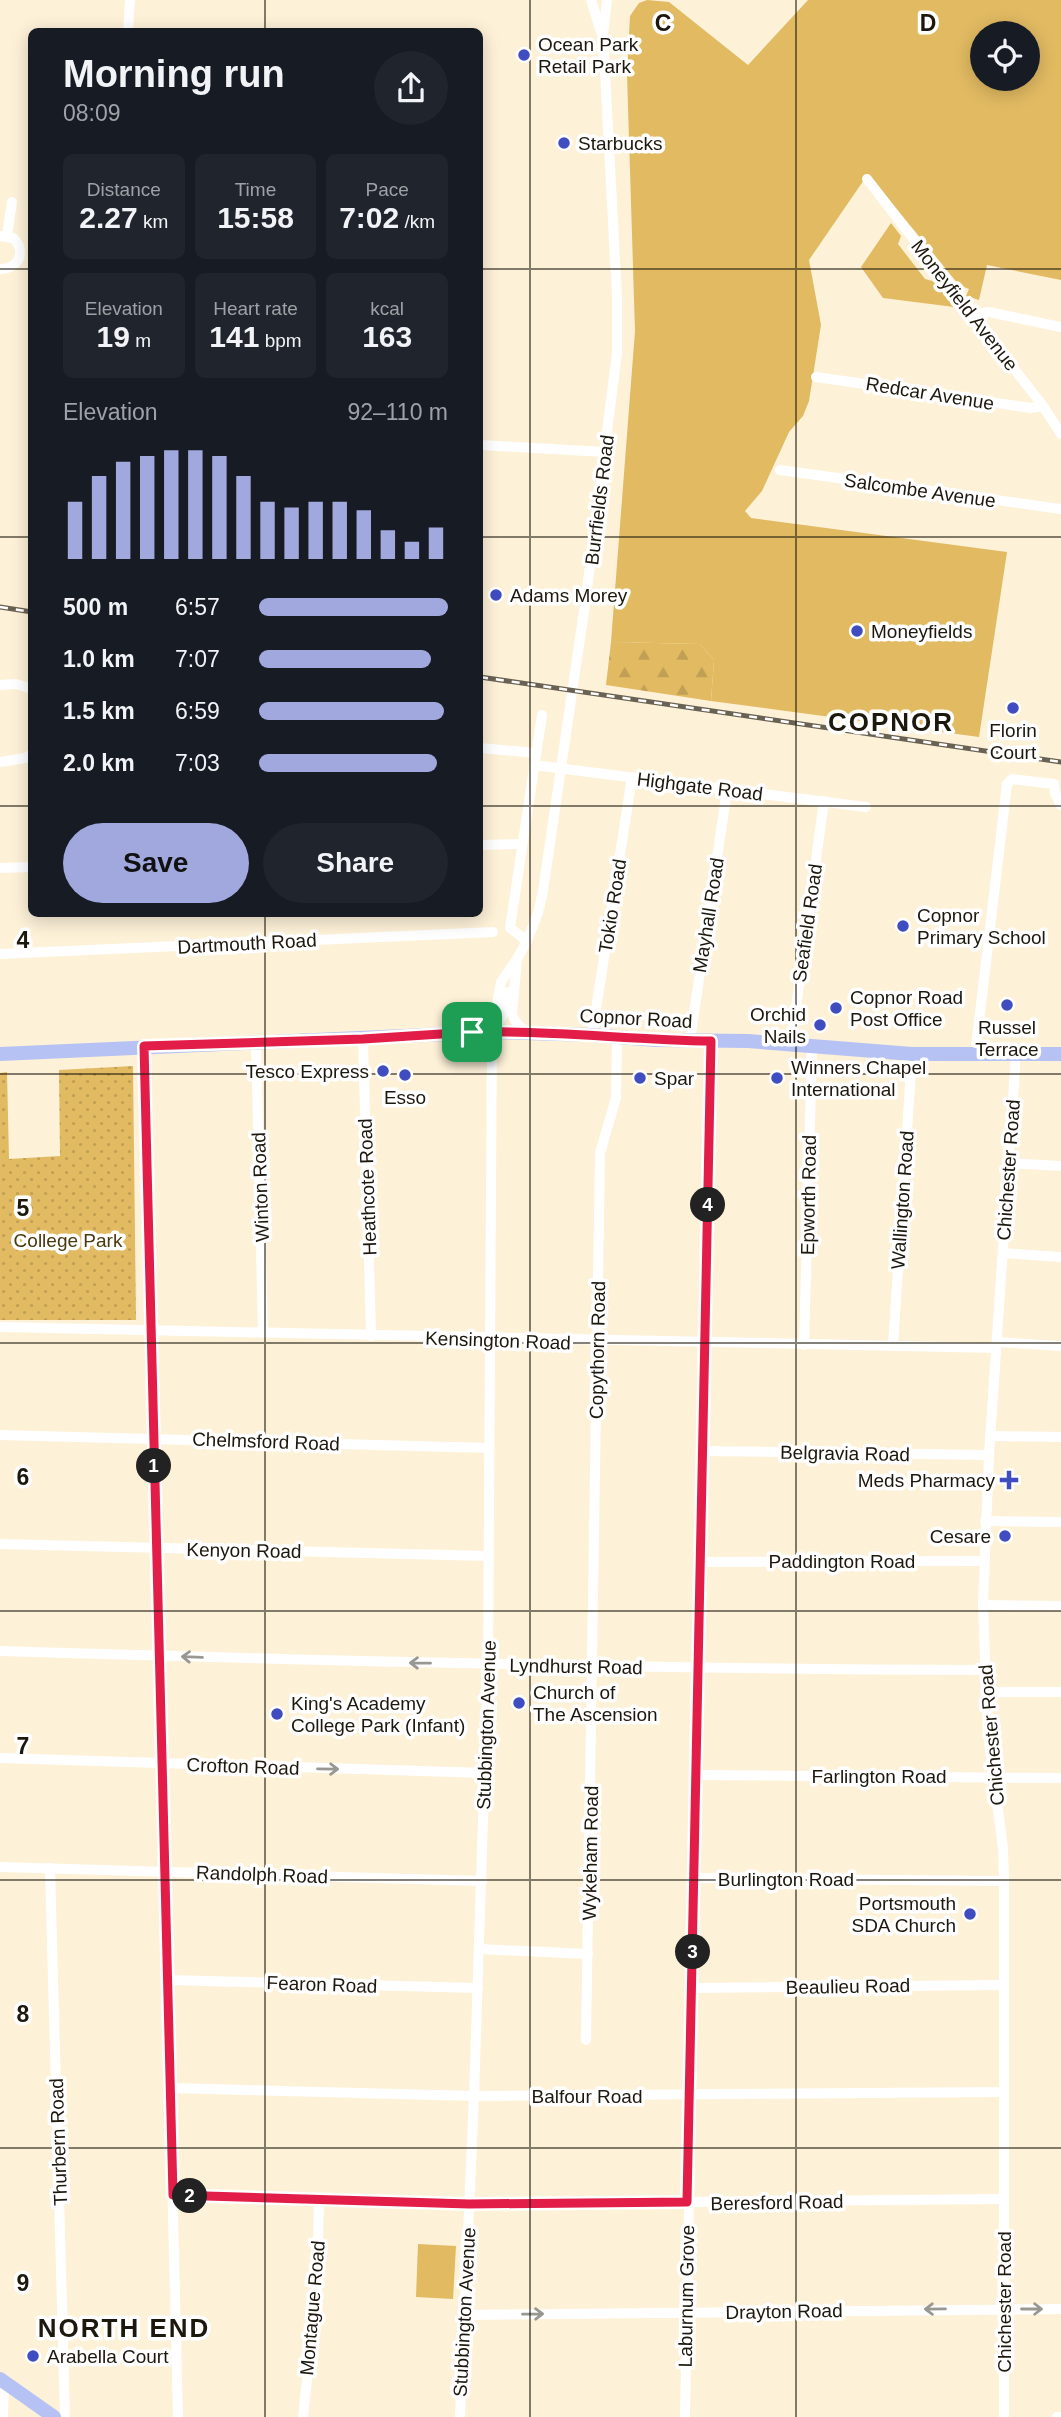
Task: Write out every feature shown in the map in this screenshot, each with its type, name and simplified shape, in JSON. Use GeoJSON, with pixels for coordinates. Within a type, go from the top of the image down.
{"type":"FeatureCollection","features":[{"type":"Feature","properties":{"kind":"main road","name":"Copnor Road"},"geometry":{"type":"LineString","coordinates":[[0,1054],[492,1032],[791,1044],[912,1054],[1061,1054]]}},
{"type":"Feature","properties":{"kind":"main road"},"geometry":{"type":"LineString","coordinates":[[2,2381],[54,2417]]}},
{"type":"Feature","properties":{"kind":"street"},"geometry":{"type":"LineString","coordinates":[[128,28],[130,0]]}},
{"type":"Feature","properties":{"kind":"street","name":"Burrfields Road"},"geometry":{"type":"LineString","coordinates":[[591,0],[603,34]]}},
{"type":"Feature","properties":{"kind":"street","name":"Burrfields Road"},"geometry":{"type":"LineString","coordinates":[[492,1032],[501,982],[527,941],[543,891],[586,597],[617,353],[617,297],[603,34],[607,0]]}},
{"type":"Feature","properties":{"kind":"street","name":"Moneyfield Avenue"},"geometry":{"type":"LineString","coordinates":[[867,179],[1060,429]]}},
{"type":"Feature","properties":{"kind":"street"},"geometry":{"type":"LineString","coordinates":[[0,271],[15,265],[26,255],[17,242],[4,236],[12,202]]}},
{"type":"Feature","properties":{"kind":"street"},"geometry":{"type":"LineString","coordinates":[[975,318],[989,312],[1061,327]]}},
{"type":"Feature","properties":{"kind":"street","name":"Redcar Avenue"},"geometry":{"type":"LineString","coordinates":[[816,377],[1031,408],[1043,406]]}},
{"type":"Feature","properties":{"kind":"street"},"geometry":{"type":"LineString","coordinates":[[483,445],[605,452]]}},
{"type":"Feature","properties":{"kind":"street","name":"Salcombe Avenue"},"geometry":{"type":"LineString","coordinates":[[779,470],[1061,509]]}},
{"type":"Feature","properties":{"kind":"street"},"geometry":{"type":"LineString","coordinates":[[0,684],[16,684],[28,688]]}},
{"type":"Feature","properties":{"kind":"street"},"geometry":{"type":"LineString","coordinates":[[527,941],[510,928],[542,715]]}},
{"type":"Feature","properties":{"kind":"street","name":"Highgate Road"},"geometry":{"type":"LineString","coordinates":[[483,749],[632,778],[866,807]]}},
{"type":"Feature","properties":{"kind":"street"},"geometry":{"type":"LineString","coordinates":[[0,762],[28,756]]}},
{"type":"Feature","properties":{"kind":"street","name":"Tokio Road"},"geometry":{"type":"LineString","coordinates":[[592,1035],[632,778]]}},
{"type":"Feature","properties":{"kind":"street"},"geometry":{"type":"LineString","coordinates":[[975,1055],[1008,780],[1054,784],[1061,805]]}},
{"type":"Feature","properties":{"kind":"street","name":"Mayhall Road"},"geometry":{"type":"LineString","coordinates":[[690,1040],[727,790]]}},
{"type":"Feature","properties":{"kind":"street","name":"Seafield Road"},"geometry":{"type":"LineString","coordinates":[[791,1044],[824,802]]}},
{"type":"Feature","properties":{"kind":"street"},"geometry":{"type":"LineString","coordinates":[[483,845],[521,844]]}},
{"type":"Feature","properties":{"kind":"street"},"geometry":{"type":"LineString","coordinates":[[0,868],[28,867]]}},
{"type":"Feature","properties":{"kind":"street","name":"Dartmouth Road"},"geometry":{"type":"LineString","coordinates":[[0,954],[493,932]]}},
{"type":"Feature","properties":{"kind":"street","name":"Burrfields Road"},"geometry":{"type":"LineString","coordinates":[[517,960],[512,1014],[518,1025],[529,1033]]}},
{"type":"Feature","properties":{"kind":"street","name":"Stubbington Avenue"},"geometry":{"type":"LineString","coordinates":[[460,2417],[480,1949],[488,1664],[492,1032]]}},
{"type":"Feature","properties":{"kind":"street","name":"Copythorn Road"},"geometry":{"type":"LineString","coordinates":[[593,1666],[600,1153],[616,1098],[617,1038]]}},
{"type":"Feature","properties":{"kind":"street","name":"Heathcote Road"},"geometry":{"type":"LineString","coordinates":[[363,1039],[372,1336]]}},
{"type":"Feature","properties":{"kind":"street","name":"Laburnum Grove"},"geometry":{"type":"LineString","coordinates":[[685,2417],[711,1041]]}},
{"type":"Feature","properties":{"kind":"street","name":"Winton Road"},"geometry":{"type":"LineString","coordinates":[[256,1042],[263,1334]]}},
{"type":"Feature","properties":{"kind":"street"},"geometry":{"type":"LineString","coordinates":[[144,1046],[178,2417]]}},
{"type":"Feature","properties":{"kind":"street","name":"Epworth Road"},"geometry":{"type":"LineString","coordinates":[[804,1345],[812,1046]]}},
{"type":"Feature","properties":{"kind":"street","name":"Wallington Road"},"geometry":{"type":"LineString","coordinates":[[893,1345],[912,1054]]}},
{"type":"Feature","properties":{"kind":"street","name":"Chichester Road"},"geometry":{"type":"LineString","coordinates":[[1004,2417],[1004,1881],[1003,1848],[985,1692],[983,1562],[1016,1055]]}},
{"type":"Feature","properties":{"kind":"street"},"geometry":{"type":"LineString","coordinates":[[1009,1163],[1061,1166]]}},
{"type":"Feature","properties":{"kind":"street"},"geometry":{"type":"LineString","coordinates":[[1003,1253],[1061,1257]]}},
{"type":"Feature","properties":{"kind":"street","name":"Kensington Road"},"geometry":{"type":"LineString","coordinates":[[0,1327],[598,1343],[1061,1346]]}},
{"type":"Feature","properties":{"kind":"street","name":"Chelmsford Road"},"geometry":{"type":"LineString","coordinates":[[0,1436],[489,1448]]}},
{"type":"Feature","properties":{"kind":"street"},"geometry":{"type":"LineString","coordinates":[[990,1436],[1061,1437]]}},
{"type":"Feature","properties":{"kind":"street","name":"Belgravia Road"},"geometry":{"type":"LineString","coordinates":[[702,1451],[989,1455]]}},
{"type":"Feature","properties":{"kind":"street"},"geometry":{"type":"LineString","coordinates":[[985,1521],[1061,1522]]}},
{"type":"Feature","properties":{"kind":"street","name":"Kenyon Road"},"geometry":{"type":"LineString","coordinates":[[0,1544],[489,1556]]}},
{"type":"Feature","properties":{"kind":"street","name":"Paddington Road"},"geometry":{"type":"LineString","coordinates":[[701,1562],[983,1562]]}},
{"type":"Feature","properties":{"kind":"street"},"geometry":{"type":"LineString","coordinates":[[983,1605],[1061,1606]]}},
{"type":"Feature","properties":{"kind":"street","name":"Lyndhurst Road"},"geometry":{"type":"LineString","coordinates":[[0,1651],[488,1664],[984,1670]]}},
{"type":"Feature","properties":{"kind":"street","name":"Wykeham Road"},"geometry":{"type":"LineString","coordinates":[[586,2040],[593,1666]]}},
{"type":"Feature","properties":{"kind":"street"},"geometry":{"type":"LineString","coordinates":[[985,1692],[1061,1692]]}},
{"type":"Feature","properties":{"kind":"street","name":"Crofton Road"},"geometry":{"type":"LineString","coordinates":[[0,1758],[485,1773]]}},
{"type":"Feature","properties":{"kind":"street","name":"Farlington Road"},"geometry":{"type":"LineString","coordinates":[[697,1775],[1061,1778]]}},
{"type":"Feature","properties":{"kind":"street","name":"Randolph Road"},"geometry":{"type":"LineString","coordinates":[[0,1867],[482,1881]]}},
{"type":"Feature","properties":{"kind":"street","name":"Thurbern Road"},"geometry":{"type":"LineString","coordinates":[[50,1868],[65,2417]]}},
{"type":"Feature","properties":{"kind":"street","name":"Burlington Road"},"geometry":{"type":"LineString","coordinates":[[695,1878],[1004,1881]]}},
{"type":"Feature","properties":{"kind":"street"},"geometry":{"type":"LineString","coordinates":[[480,1949],[588,1954]]}},
{"type":"Feature","properties":{"kind":"street","name":"Fearon Road"},"geometry":{"type":"LineString","coordinates":[[167,1980],[478,1988]]}},
{"type":"Feature","properties":{"kind":"street","name":"Beaulieu Road"},"geometry":{"type":"LineString","coordinates":[[693,1988],[1004,1985]]}},
{"type":"Feature","properties":{"kind":"street","name":"Balfour Road"},"geometry":{"type":"LineString","coordinates":[[171,2088],[474,2096],[1003,2092]]}},
{"type":"Feature","properties":{"kind":"street","name":"Beresford Road"},"geometry":{"type":"LineString","coordinates":[[173,2195],[469,2204],[1003,2199]]}},
{"type":"Feature","properties":{"kind":"street","name":"Montague Road"},"geometry":{"type":"LineString","coordinates":[[303,2417],[317,2288],[319,2200]]}},
{"type":"Feature","properties":{"kind":"street","name":"Drayton Road"},"geometry":{"type":"LineString","coordinates":[[464,2315],[1061,2309]]}},
{"type":"Feature","properties":{"kind":"street"},"geometry":{"type":"LineString","coordinates":[[2,2381],[3,2417]]}},
{"type":"Feature","properties":{"kind":"green space"},"geometry":{"type":"Polygon","coordinates":[[[647,0],[669,2],[748,65],[808,0],[1061,0],[1061,280],[987,265],[979,300],[966,296],[969,289],[959,285],[868,174],[809,260],[821,325],[809,401],[803,416],[789,432],[762,491],[745,511],[751,518],[1007,552],[979,737],[711,701],[714,660],[700,644],[611,642],[635,331],[627,74],[630,16],[639,3],[647,0]]]}},
{"type":"Feature","properties":{"kind":"green space"},"geometry":{"type":"Polygon","coordinates":[[[891,223],[901,236],[898,244],[925,279],[936,282],[954,307],[883,298],[861,267],[891,223]]]}},
{"type":"Feature","properties":{"kind":"green space"},"geometry":{"type":"Polygon","coordinates":[[[611,642],[700,644],[714,660],[711,701],[606,685],[611,642]]]}},
{"type":"Feature","properties":{"kind":"green space","name":"College Park"},"geometry":{"type":"Polygon","coordinates":[[[133,1066],[136,1320],[0,1320],[0,1073],[7,1072],[9,1159],[60,1156],[59,1070],[133,1066]]]}},
{"type":"Feature","properties":{"kind":"green space"},"geometry":{"type":"Polygon","coordinates":[[[418,2244],[456,2246],[453,2299],[416,2297],[418,2244]]]}},
{"type":"Feature","properties":{"kind":"railway"},"geometry":{"type":"LineString","coordinates":[[0,607],[28,611]]}},
{"type":"Feature","properties":{"kind":"railway"},"geometry":{"type":"LineString","coordinates":[[483,677],[1061,762]]}},
{"type":"Feature","properties":{"kind":"place","name":"Ocean Park Retail Park"},"geometry":{"type":"Point","coordinates":[524,55]}},
{"type":"Feature","properties":{"kind":"place","name":"Starbucks"},"geometry":{"type":"Point","coordinates":[564,143]}},
{"type":"Feature","properties":{"kind":"place","name":"Adams Morey"},"geometry":{"type":"Point","coordinates":[496,595]}},
{"type":"Feature","properties":{"kind":"place","name":"Moneyfields"},"geometry":{"type":"Point","coordinates":[857,631]}},
{"type":"Feature","properties":{"kind":"place","name":"Florin Court"},"geometry":{"type":"Point","coordinates":[1013,708]}},
{"type":"Feature","properties":{"kind":"place","name":"Copnor Primary School"},"geometry":{"type":"Point","coordinates":[903,926]}},
{"type":"Feature","properties":{"kind":"place","name":"Russel Terrace"},"geometry":{"type":"Point","coordinates":[1007,1005]}},
{"type":"Feature","properties":{"kind":"place","name":"Copnor Road Post Office"},"geometry":{"type":"Point","coordinates":[836,1008]}},
{"type":"Feature","properties":{"kind":"place","name":"Orchid Nails"},"geometry":{"type":"Point","coordinates":[820,1025]}},
{"type":"Feature","properties":{"kind":"place","name":"Tesco Express"},"geometry":{"type":"Point","coordinates":[383,1071]}},
{"type":"Feature","properties":{"kind":"place","name":"Esso"},"geometry":{"type":"Point","coordinates":[405,1075]}},
{"type":"Feature","properties":{"kind":"place","name":"Spar"},"geometry":{"type":"Point","coordinates":[640,1078]}},
{"type":"Feature","properties":{"kind":"place","name":"Winners Chapel International"},"geometry":{"type":"Point","coordinates":[777,1078]}},
{"type":"Feature","properties":{"kind":"place","name":"Meds Pharmacy"},"geometry":{"type":"Point","coordinates":[1009,1480]}},
{"type":"Feature","properties":{"kind":"place","name":"Cesare"},"geometry":{"type":"Point","coordinates":[1005,1536]}},
{"type":"Feature","properties":{"kind":"place","name":"Church of The Ascension"},"geometry":{"type":"Point","coordinates":[519,1703]}},
{"type":"Feature","properties":{"kind":"place","name":"King's Academy College Park (Infant)"},"geometry":{"type":"Point","coordinates":[277,1714]}},
{"type":"Feature","properties":{"kind":"place","name":"Portsmouth SDA Church"},"geometry":{"type":"Point","coordinates":[970,1914]}},
{"type":"Feature","properties":{"kind":"place","name":"Arabella Court"},"geometry":{"type":"Point","coordinates":[33,2356]}},
{"type":"Feature","properties":{"kind":"district","name":"COPNOR"},"geometry":{"type":"Point","coordinates":[891,722]}},
{"type":"Feature","properties":{"kind":"district","name":"NORTH END"},"geometry":{"type":"Point","coordinates":[124,2328]}},
{"type":"Feature","properties":{"kind":"route"},"geometry":{"type":"LineString","coordinates":[[472,1032],[711,1041],[687,2202],[469,2204],[173,2195],[144,1046],[363,1039],[472,1032]]}}]}
